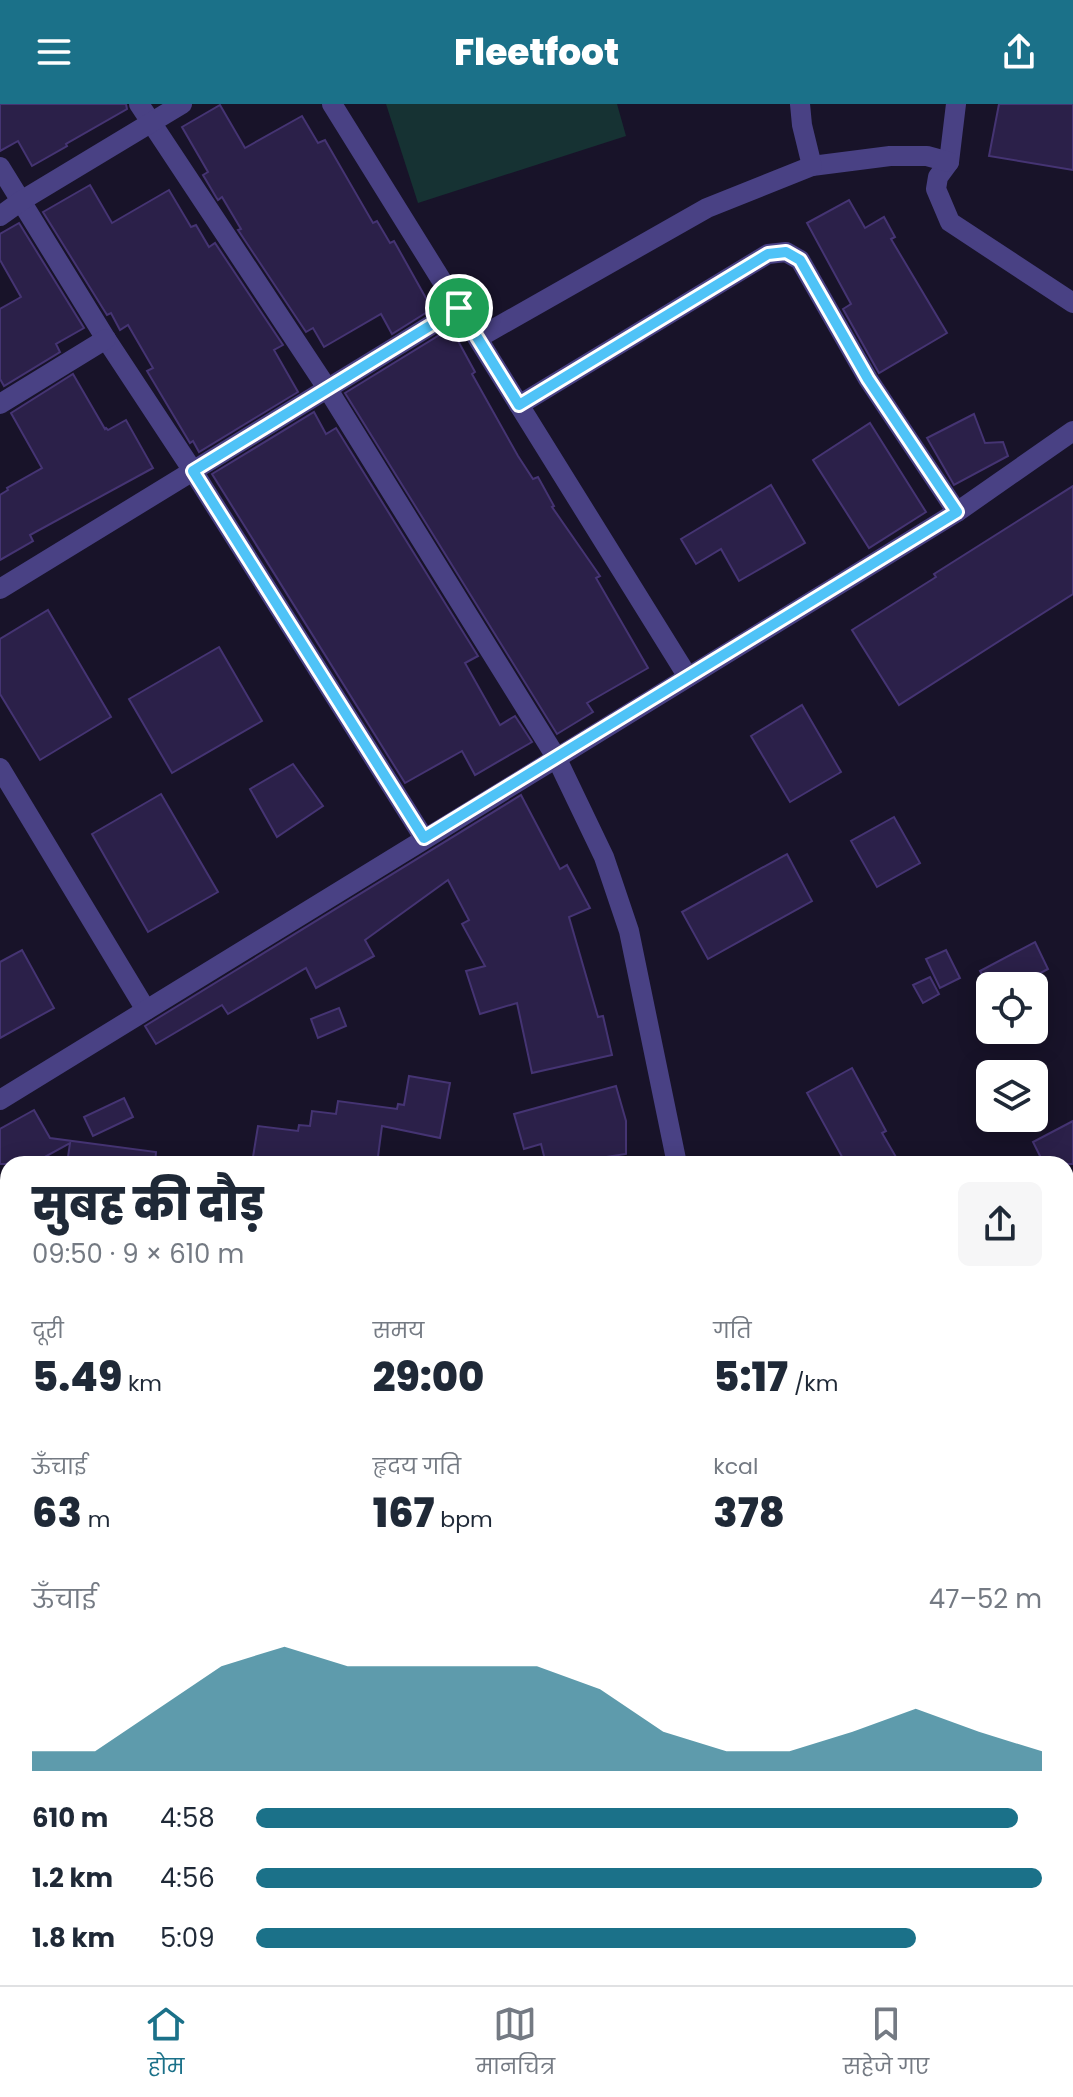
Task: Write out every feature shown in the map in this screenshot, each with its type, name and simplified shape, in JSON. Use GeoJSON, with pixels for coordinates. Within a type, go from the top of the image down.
{"type":"FeatureCollection","features":[{"type":"Feature","properties":{"kind":"street"},"geometry":{"type":"LineString","coordinates":[[139,104],[327,388],[556,757],[604,857],[629,931],[675,1156]]}},
{"type":"Feature","properties":{"kind":"street"},"geometry":{"type":"LineString","coordinates":[[0,216],[182,104]]}},
{"type":"Feature","properties":{"kind":"street"},"geometry":{"type":"LineString","coordinates":[[332,104],[688,677]]}},
{"type":"Feature","properties":{"kind":"street"},"geometry":{"type":"LineString","coordinates":[[800,104],[812,166]]}},
{"type":"Feature","properties":{"kind":"street"},"geometry":{"type":"LineString","coordinates":[[956,104],[949,162],[938,177],[936,189],[950,222],[1073,303]]}},
{"type":"Feature","properties":{"kind":"street"},"geometry":{"type":"LineString","coordinates":[[478,338],[707,208],[812,166],[890,156],[927,156],[949,162]]}},
{"type":"Feature","properties":{"kind":"street"},"geometry":{"type":"LineString","coordinates":[[0,167],[424,838]]}},
{"type":"Feature","properties":{"kind":"street"},"geometry":{"type":"LineString","coordinates":[[519,405],[768,254],[786,252],[800,260],[868,379],[957,512]]}},
{"type":"Feature","properties":{"kind":"street"},"geometry":{"type":"LineString","coordinates":[[0,589],[459,308]]}},
{"type":"Feature","properties":{"kind":"street"},"geometry":{"type":"LineString","coordinates":[[0,404],[106,339]]}},
{"type":"Feature","properties":{"kind":"street"},"geometry":{"type":"LineString","coordinates":[[0,1100],[957,512],[1073,431]]}},
{"type":"Feature","properties":{"kind":"street"},"geometry":{"type":"LineString","coordinates":[[0,768],[146,1010]]}},
{"type":"Feature","properties":{"kind":"green space"},"geometry":{"type":"Polygon","coordinates":[[[386,104],[617,104],[626,136],[418,203],[386,104]]]}},
{"type":"Feature","properties":{"kind":"building"},"geometry":{"type":"Polygon","coordinates":[[[0,104],[126,104],[127,109],[32,166],[18,141],[0,151],[0,104]]]}},
{"type":"Feature","properties":{"kind":"building"},"geometry":{"type":"Polygon","coordinates":[[[999,104],[1073,104],[1073,170],[989,156],[999,104]]]}},
{"type":"Feature","properties":{"kind":"building"},"geometry":{"type":"Polygon","coordinates":[[[220,105],[245,148],[302,116],[318,143],[325,140],[373,223],[377,221],[390,243],[394,241],[432,309],[392,334],[381,314],[324,347],[313,328],[306,332],[238,230],[241,229],[222,197],[218,200],[216,197],[203,175],[208,172],[182,127],[220,105]]]}},
{"type":"Feature","properties":{"kind":"building"},"geometry":{"type":"Polygon","coordinates":[[[90,185],[112,223],[169,190],[191,227],[196,225],[209,247],[215,243],[283,345],[274,350],[298,392],[199,452],[193,441],[190,443],[147,371],[153,368],[128,325],[120,330],[111,313],[107,315],[43,212],[90,185]]]}},
{"type":"Feature","properties":{"kind":"building"},"geometry":{"type":"Polygon","coordinates":[[[849,200],[865,228],[884,217],[895,237],[891,239],[947,333],[879,373],[843,309],[851,304],[807,223],[849,200]]]}},
{"type":"Feature","properties":{"kind":"building"},"geometry":{"type":"Polygon","coordinates":[[[19,223],[84,328],[56,344],[60,352],[4,386],[0,379],[0,309],[21,297],[0,260],[0,234],[19,223]]]}},
{"type":"Feature","properties":{"kind":"building"},"geometry":{"type":"Polygon","coordinates":[[[451,328],[475,372],[472,374],[518,456],[533,479],[538,477],[552,507],[600,576],[596,578],[648,668],[587,703],[593,712],[557,734],[345,393],[451,328]]]}},
{"type":"Feature","properties":{"kind":"building"},"geometry":{"type":"Polygon","coordinates":[[[73,374],[105,429],[126,420],[153,468],[30,535],[33,541],[0,560],[0,495],[42,468],[11,413],[73,374]]]}},
{"type":"Feature","properties":{"kind":"building"},"geometry":{"type":"Polygon","coordinates":[[[314,412],[326,434],[336,428],[478,656],[465,663],[500,725],[515,716],[532,742],[475,775],[462,751],[405,783],[212,474],[314,412]]]}},
{"type":"Feature","properties":{"kind":"building"},"geometry":{"type":"Polygon","coordinates":[[[974,414],[985,443],[1003,442],[1008,456],[954,485],[927,438],[974,414]]]}},
{"type":"Feature","properties":{"kind":"building"},"geometry":{"type":"Polygon","coordinates":[[[870,423],[926,512],[869,548],[813,460],[870,423]]]}},
{"type":"Feature","properties":{"kind":"building"},"geometry":{"type":"Polygon","coordinates":[[[771,485],[805,543],[739,581],[721,549],[696,564],[681,539],[771,485]]]}},
{"type":"Feature","properties":{"kind":"building"},"geometry":{"type":"Polygon","coordinates":[[[1073,486],[1073,594],[899,705],[852,630],[1073,486]]]}},
{"type":"Feature","properties":{"kind":"building"},"geometry":{"type":"Polygon","coordinates":[[[48,610],[111,717],[40,760],[0,694],[0,639],[48,610]]]}},
{"type":"Feature","properties":{"kind":"building"},"geometry":{"type":"Polygon","coordinates":[[[219,647],[262,721],[172,773],[129,699],[219,647]]]}},
{"type":"Feature","properties":{"kind":"building"},"geometry":{"type":"Polygon","coordinates":[[[802,705],[841,772],[790,802],[751,736],[802,705]]]}},
{"type":"Feature","properties":{"kind":"building"},"geometry":{"type":"Polygon","coordinates":[[[293,764],[323,806],[277,837],[250,789],[293,764]]]}},
{"type":"Feature","properties":{"kind":"building"},"geometry":{"type":"Polygon","coordinates":[[[161,794],[218,892],[148,932],[92,834],[161,794]]]}},
{"type":"Feature","properties":{"kind":"building"},"geometry":{"type":"Polygon","coordinates":[[[521,795],[560,869],[567,865],[590,908],[569,917],[598,1017],[603,1016],[612,1055],[532,1073],[517,1003],[480,1014],[466,971],[485,966],[462,924],[469,920],[448,880],[365,940],[374,956],[316,988],[306,968],[228,1014],[222,1005],[156,1044],[145,1026],[521,795]]]}},
{"type":"Feature","properties":{"kind":"building"},"geometry":{"type":"Polygon","coordinates":[[[894,817],[920,863],[877,887],[851,841],[894,817]]]}},
{"type":"Feature","properties":{"kind":"building"},"geometry":{"type":"Polygon","coordinates":[[[787,854],[812,901],[708,959],[682,912],[787,854]]]}},
{"type":"Feature","properties":{"kind":"building"},"geometry":{"type":"Polygon","coordinates":[[[1035,942],[1048,969],[1042,972],[980,971],[1035,942]]]}},
{"type":"Feature","properties":{"kind":"building"},"geometry":{"type":"Polygon","coordinates":[[[22,950],[54,1008],[0,1038],[0,962],[22,950]]]}},
{"type":"Feature","properties":{"kind":"building"},"geometry":{"type":"Polygon","coordinates":[[[946,950],[960,978],[940,988],[926,959],[946,950]]]}},
{"type":"Feature","properties":{"kind":"building"},"geometry":{"type":"Polygon","coordinates":[[[930,977],[939,994],[923,1003],[913,985],[930,977]]]}},
{"type":"Feature","properties":{"kind":"building"},"geometry":{"type":"Polygon","coordinates":[[[339,1008],[346,1026],[318,1038],[311,1019],[339,1008]]]}},
{"type":"Feature","properties":{"kind":"building"},"geometry":{"type":"Polygon","coordinates":[[[852,1068],[886,1131],[882,1133],[895,1156],[842,1156],[807,1093],[852,1068]]]}},
{"type":"Feature","properties":{"kind":"building"},"geometry":{"type":"Polygon","coordinates":[[[409,1076],[450,1083],[440,1138],[382,1126],[378,1156],[253,1156],[258,1126],[298,1131],[299,1125],[310,1126],[312,1111],[336,1114],[338,1101],[397,1109],[398,1104],[404,1105],[409,1076]]]}},
{"type":"Feature","properties":{"kind":"building"},"geometry":{"type":"Polygon","coordinates":[[[616,1086],[626,1121],[626,1154],[544,1156],[541,1144],[524,1149],[514,1114],[616,1086]]]}},
{"type":"Feature","properties":{"kind":"building"},"geometry":{"type":"Polygon","coordinates":[[[124,1098],[133,1117],[93,1136],[84,1117],[124,1098]]]}},
{"type":"Feature","properties":{"kind":"building"},"geometry":{"type":"Polygon","coordinates":[[[34,1110],[50,1138],[156,1152],[156,1156],[68,1156],[70,1143],[46,1156],[0,1156],[0,1129],[34,1110]]]}},
{"type":"Feature","properties":{"kind":"building"},"geometry":{"type":"Polygon","coordinates":[[[1073,1121],[1073,1156],[1040,1156],[1033,1142],[1073,1121]]]}},
{"type":"Feature","properties":{"kind":"route"},"geometry":{"type":"LineString","coordinates":[[786,252],[800,260],[868,379],[957,512],[424,838],[193,471],[459,308],[519,405],[768,254],[786,252]]}}]}
